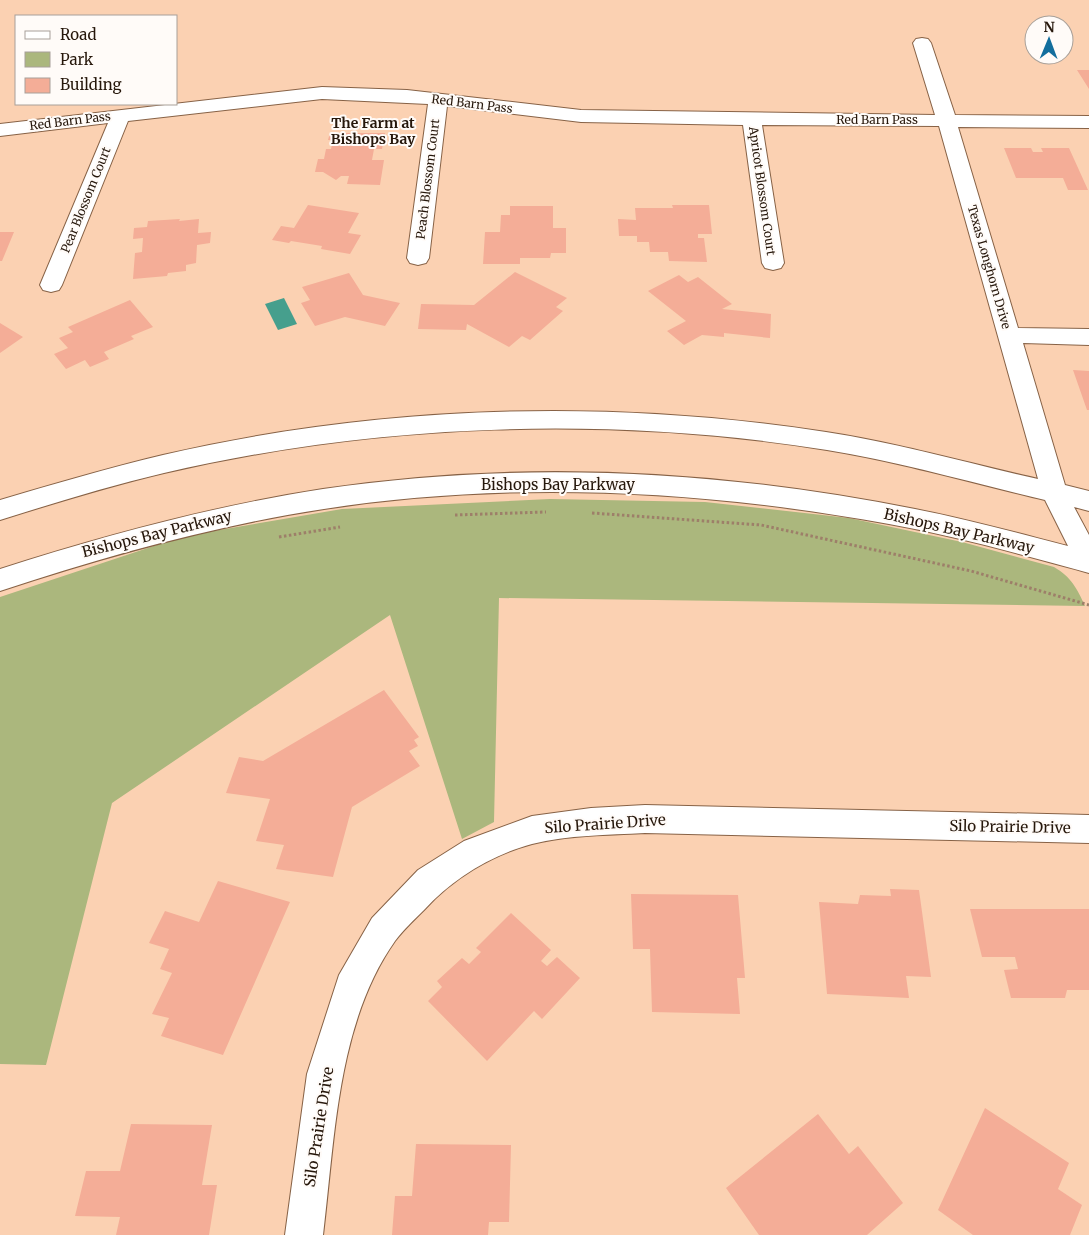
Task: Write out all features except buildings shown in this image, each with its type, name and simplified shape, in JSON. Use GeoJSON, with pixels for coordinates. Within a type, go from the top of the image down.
{"type":"FeatureCollection","features":[{"type":"Feature","properties":{"kind":"street","name":"Texas Longhorn Drive"},"geometry":{"type":"LineString","coordinates":[[922,43],[947,121],[1054,492],[1089,562]]}},
{"type":"Feature","properties":{"kind":"street","name":"Red Barn Pass"},"geometry":{"type":"LineString","coordinates":[[0,130],[322,93],[363,93],[581,116],[1089,122]]}},
{"type":"Feature","properties":{"kind":"street","name":"Peach Blossom Court"},"geometry":{"type":"LineString","coordinates":[[418,258],[438,100]]}},
{"type":"Feature","properties":{"kind":"street","name":"Pear Blossom Court"},"geometry":{"type":"LineString","coordinates":[[51,285],[121,115]]}},
{"type":"Feature","properties":{"kind":"street","name":"Apricot Blossom Court"},"geometry":{"type":"LineString","coordinates":[[752,119],[773,263]]}},
{"type":"Feature","properties":{"kind":"street"},"geometry":{"type":"LineString","coordinates":[[1008,336],[1089,337]]}},
{"type":"Feature","properties":{"kind":"street"},"geometry":{"type":"LineString","coordinates":[[0,510],[76,486],[124,474],[222,452],[297,439],[396,427],[527,420],[608,421],[682,425],[808,438],[879,450],[1089,501]]}},
{"type":"Feature","properties":{"kind":"street","name":"Bishops Bay Parkway"},"geometry":{"type":"LineString","coordinates":[[0,580],[131,539],[256,510],[354,495],[454,485],[520,482],[574,482],[680,487],[857,508],[979,533],[1089,562]]}},
{"type":"Feature","properties":{"kind":"street","name":"Silo Prairie Drive"},"geometry":{"type":"LineString","coordinates":[[304,1235],[325,1074],[351,987],[384,929],[429,882],[475,851],[532,830],[591,822],[646,819],[1089,828]]}},
{"type":"Feature","properties":{"kind":"path"},"geometry":{"type":"LineString","coordinates":[[450,515],[554,512]]}},
{"type":"Feature","properties":{"kind":"path"},"geometry":{"type":"LineString","coordinates":[[583,512],[761,525],[972,571],[1089,605]]}},
{"type":"Feature","properties":{"kind":"path"},"geometry":{"type":"LineString","coordinates":[[276,538],[344,526]]}},
{"type":"Feature","properties":{"kind":"green space"},"geometry":{"type":"Polygon","coordinates":[[[550,499],[705,502],[849,518],[962,542],[1054,567],[1073,584],[1085,606],[499,598],[494,822],[462,839],[390,615],[112,803],[46,1065],[0,1064],[0,597],[184,536],[342,509],[550,499]]]}},
{"type":"Feature","properties":{"kind":"water"},"geometry":{"type":"Polygon","coordinates":[[[284,298],[297,324],[278,330],[265,304],[284,298]]]}},
{"type":"Feature","properties":{"kind":"district","name":"The Farm at Bishops Bay"},"geometry":{"type":"Point","coordinates":[373,132]}}]}
